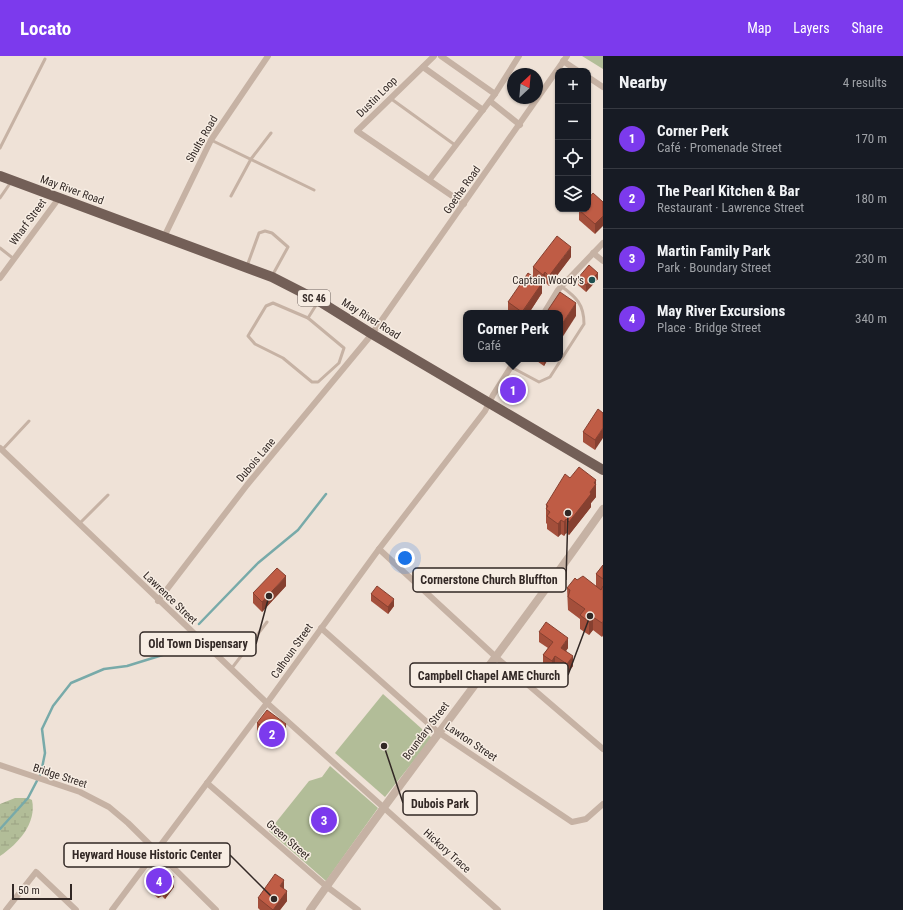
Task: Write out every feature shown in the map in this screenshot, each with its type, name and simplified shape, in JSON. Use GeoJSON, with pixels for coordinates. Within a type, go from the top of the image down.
{"type":"FeatureCollection","features":[{"type":"Feature","properties":{"kind":"main road","name":"May River Road"},"geometry":{"type":"LineString","coordinates":[[0,176],[272,277],[319,301],[372,334],[603,470]]}},
{"type":"Feature","properties":{"kind":"street","name":"Shults Road"},"geometry":{"type":"LineString","coordinates":[[164,237],[211,140],[268,56]]}},
{"type":"Feature","properties":{"kind":"street","name":"Dustin Loop"},"geometry":{"type":"LineString","coordinates":[[434,56],[357,131],[430,179],[464,204]]}},
{"type":"Feature","properties":{"kind":"street"},"geometry":{"type":"LineString","coordinates":[[441,56],[495,94]]}},
{"type":"Feature","properties":{"kind":"street"},"geometry":{"type":"LineString","coordinates":[[430,179],[495,94],[519,56]]}},
{"type":"Feature","properties":{"kind":"street"},"geometry":{"type":"LineString","coordinates":[[565,59],[575,68]]}},
{"type":"Feature","properties":{"kind":"street","name":"Goethe Road"},"geometry":{"type":"LineString","coordinates":[[372,334],[565,59]]}},
{"type":"Feature","properties":{"kind":"street"},"geometry":{"type":"LineString","coordinates":[[423,67],[483,110]]}},
{"type":"Feature","properties":{"kind":"street"},"geometry":{"type":"LineString","coordinates":[[591,79],[603,87]]}},
{"type":"Feature","properties":{"kind":"street"},"geometry":{"type":"LineString","coordinates":[[490,100],[520,125]]}},
{"type":"Feature","properties":{"kind":"street","name":"Wharf Street"},"geometry":{"type":"LineString","coordinates":[[0,278],[59,198]]}},
{"type":"Feature","properties":{"kind":"street"},"geometry":{"type":"LineString","coordinates":[[546,310],[561,286],[603,243]]}},
{"type":"Feature","properties":{"kind":"street"},"geometry":{"type":"LineString","coordinates":[[593,253],[603,261]]}},
{"type":"Feature","properties":{"kind":"street","name":"Dubois Lane"},"geometry":{"type":"LineString","coordinates":[[158,601],[247,485],[372,334]]}},
{"type":"Feature","properties":{"kind":"street","name":"Calhoun Street"},"geometry":{"type":"LineString","coordinates":[[112,910],[267,703],[379,549],[490,404],[493,395],[514,362]]}},
{"type":"Feature","properties":{"kind":"street","name":"Lawrence Street"},"geometry":{"type":"LineString","coordinates":[[1,449],[80,523],[158,601],[267,703],[383,807]]}},
{"type":"Feature","properties":{"kind":"street","name":"Boundary Street"},"geometry":{"type":"LineString","coordinates":[[310,910],[438,732],[497,658],[600,521],[603,509]]}},
{"type":"Feature","properties":{"kind":"street"},"geometry":{"type":"LineString","coordinates":[[379,549],[497,658],[603,749]]}},
{"type":"Feature","properties":{"kind":"street","name":"Lawton Street"},"geometry":{"type":"LineString","coordinates":[[321,628],[438,732],[572,822],[586,819],[603,804]]}},
{"type":"Feature","properties":{"kind":"street","name":"Bridge Street"},"geometry":{"type":"LineString","coordinates":[[0,765],[22,774],[80,792],[109,807],[128,823],[216,910]]}},
{"type":"Feature","properties":{"kind":"street","name":"Green Street"},"geometry":{"type":"LineString","coordinates":[[206,783],[326,886],[358,910]]}},
{"type":"Feature","properties":{"kind":"street","name":"Hickory Trace"},"geometry":{"type":"LineString","coordinates":[[383,807],[498,910]]}},
{"type":"Feature","properties":{"kind":"street"},"geometry":{"type":"LineString","coordinates":[[6,910],[36,872],[76,910]]}},
{"type":"Feature","properties":{"kind":"lane"},"geometry":{"type":"LineString","coordinates":[[0,148],[45,59]]}},
{"type":"Feature","properties":{"kind":"lane"},"geometry":{"type":"LineString","coordinates":[[390,98],[455,145]]}},
{"type":"Feature","properties":{"kind":"lane"},"geometry":{"type":"LineString","coordinates":[[231,196],[251,159],[271,133]]}},
{"type":"Feature","properties":{"kind":"lane"},"geometry":{"type":"LineString","coordinates":[[211,140],[314,190]]}},
{"type":"Feature","properties":{"kind":"lane"},"geometry":{"type":"LineString","coordinates":[[0,198],[12,181]]}},
{"type":"Feature","properties":{"kind":"lane"},"geometry":{"type":"LineString","coordinates":[[246,267],[259,233],[265,231],[272,233],[288,247],[272,277]]}},
{"type":"Feature","properties":{"kind":"lane"},"geometry":{"type":"LineString","coordinates":[[0,248],[14,259]]}},
{"type":"Feature","properties":{"kind":"lane"},"geometry":{"type":"LineString","coordinates":[[561,286],[579,300],[582,307],[584,324],[563,356]]}},
{"type":"Feature","properties":{"kind":"lane"},"geometry":{"type":"LineString","coordinates":[[308,318],[319,301]]}},
{"type":"Feature","properties":{"kind":"lane"},"geometry":{"type":"LineString","coordinates":[[273,302],[308,318],[344,348],[339,363],[318,382],[312,382],[283,358],[256,344],[248,336],[266,306],[273,302]]}},
{"type":"Feature","properties":{"kind":"lane"},"geometry":{"type":"LineString","coordinates":[[511,367],[532,380],[539,382],[550,377],[559,362]]}},
{"type":"Feature","properties":{"kind":"lane"},"geometry":{"type":"LineString","coordinates":[[1,449],[29,421]]}},
{"type":"Feature","properties":{"kind":"lane"},"geometry":{"type":"LineString","coordinates":[[80,523],[108,495]]}},
{"type":"Feature","properties":{"kind":"lane"},"geometry":{"type":"LineString","coordinates":[[231,669],[267,622]]}},
{"type":"Feature","properties":{"kind":"green space"},"geometry":{"type":"Polygon","coordinates":[[[582,56],[603,56],[603,69],[582,56]]]}},
{"type":"Feature","properties":{"kind":"green space"},"geometry":{"type":"Polygon","coordinates":[[[383,694],[432,738],[385,797],[335,753],[383,694]]]}},
{"type":"Feature","properties":{"kind":"green space"},"geometry":{"type":"Polygon","coordinates":[[[330,766],[378,808],[326,881],[269,831],[309,781],[322,777],[330,766]]]}},
{"type":"Feature","properties":{"kind":"green space"},"geometry":{"type":"Polygon","coordinates":[[[15,798],[28,798],[32,800],[32,817],[25,832],[7,851],[0,856],[0,804],[15,798]]]}},
{"type":"Feature","properties":{"kind":"building"},"geometry":{"type":"Polygon","coordinates":[[[593,193],[603,202],[603,216],[595,224],[581,212],[591,212],[591,195],[593,193]]]}},
{"type":"Feature","properties":{"kind":"building"},"geometry":{"type":"Polygon","coordinates":[[[557,236],[571,247],[549,276],[545,272],[543,275],[533,267],[557,236]]]}},
{"type":"Feature","properties":{"kind":"building"},"geometry":{"type":"Polygon","coordinates":[[[589,265],[598,273],[586,285],[578,278],[589,265]]]}},
{"type":"Feature","properties":{"kind":"building"},"geometry":{"type":"Polygon","coordinates":[[[528,273],[542,283],[523,310],[519,310],[508,302],[528,273]]]}},
{"type":"Feature","properties":{"kind":"building"},"geometry":{"type":"Polygon","coordinates":[[[560,292],[576,303],[563,322],[563,310],[548,310],[560,292]]]}},
{"type":"Feature","properties":{"kind":"building"},"geometry":{"type":"Polygon","coordinates":[[[598,409],[603,413],[603,428],[595,440],[583,432],[598,409]]]}},
{"type":"Feature","properties":{"kind":"building"},"geometry":{"type":"Polygon","coordinates":[[[579,467],[596,480],[594,483],[596,484],[590,492],[591,494],[569,522],[566,519],[564,522],[561,520],[558,524],[547,516],[550,512],[546,509],[548,506],[546,505],[565,474],[570,478],[579,467]]]}},
{"type":"Feature","properties":{"kind":"building"},"geometry":{"type":"Polygon","coordinates":[[[603,565],[603,579],[596,574],[603,565]]]}},
{"type":"Feature","properties":{"kind":"building"},"geometry":{"type":"Polygon","coordinates":[[[277,568],[286,576],[262,602],[253,593],[277,568]]]}},
{"type":"Feature","properties":{"kind":"building"},"geometry":{"type":"Polygon","coordinates":[[[583,576],[601,590],[603,586],[602,623],[593,617],[589,622],[580,615],[585,609],[568,597],[570,590],[567,588],[575,578],[577,580],[583,576]]]}},
{"type":"Feature","properties":{"kind":"building"},"geometry":{"type":"Polygon","coordinates":[[[377,586],[394,599],[388,607],[371,594],[377,586]]]}},
{"type":"Feature","properties":{"kind":"building"},"geometry":{"type":"Polygon","coordinates":[[[546,622],[568,638],[561,648],[573,656],[567,664],[555,656],[552,661],[543,655],[553,642],[539,632],[546,622]]]}},
{"type":"Feature","properties":{"kind":"building"},"geometry":{"type":"Polygon","coordinates":[[[267,710],[286,724],[277,737],[257,723],[267,710]]]}},
{"type":"Feature","properties":{"kind":"building"},"geometry":{"type":"Polygon","coordinates":[[[157,864],[174,877],[165,889],[162,886],[158,888],[146,878],[157,864]]]}},
{"type":"Feature","properties":{"kind":"building"},"geometry":{"type":"Polygon","coordinates":[[[275,874],[284,880],[280,886],[287,891],[273,910],[258,898],[275,874]]]}},
{"type":"Feature","properties":{"kind":"waterway"},"geometry":{"type":"LineString","coordinates":[[199,624],[258,563],[298,530],[326,494]]}},
{"type":"Feature","properties":{"kind":"waterway"},"geometry":{"type":"LineString","coordinates":[[0,829],[28,798],[41,773],[45,753],[42,729],[53,706],[71,683],[104,669],[127,666],[169,653],[190,635]]}},
{"type":"Feature","properties":{"kind":"place","name":"Captain Woody's"},"geometry":{"type":"Point","coordinates":[592,280]}},
{"type":"Feature","properties":{"kind":"place","name":"Corner Perk"},"geometry":{"type":"Point","coordinates":[513,390]}},
{"type":"Feature","properties":{"kind":"place","name":"Cornerstone Church Bluffton"},"geometry":{"type":"Point","coordinates":[568,513]}},
{"type":"Feature","properties":{"kind":"place","name":"Old Town Dispensary"},"geometry":{"type":"Point","coordinates":[269,596]}},
{"type":"Feature","properties":{"kind":"place","name":"Campbell Chapel AME Church"},"geometry":{"type":"Point","coordinates":[590,616]}},
{"type":"Feature","properties":{"kind":"place","name":"The Pearl Kitchen & Bar"},"geometry":{"type":"Point","coordinates":[272,734]}},
{"type":"Feature","properties":{"kind":"place","name":"Dubois Park"},"geometry":{"type":"Point","coordinates":[384,746]}},
{"type":"Feature","properties":{"kind":"place","name":"Martin Family Park"},"geometry":{"type":"Point","coordinates":[324,820]}},
{"type":"Feature","properties":{"kind":"place","name":"May River Excursions"},"geometry":{"type":"Point","coordinates":[159,881]}},
{"type":"Feature","properties":{"kind":"place","name":"Heyward House Historic Center"},"geometry":{"type":"Point","coordinates":[274,899]}}]}
